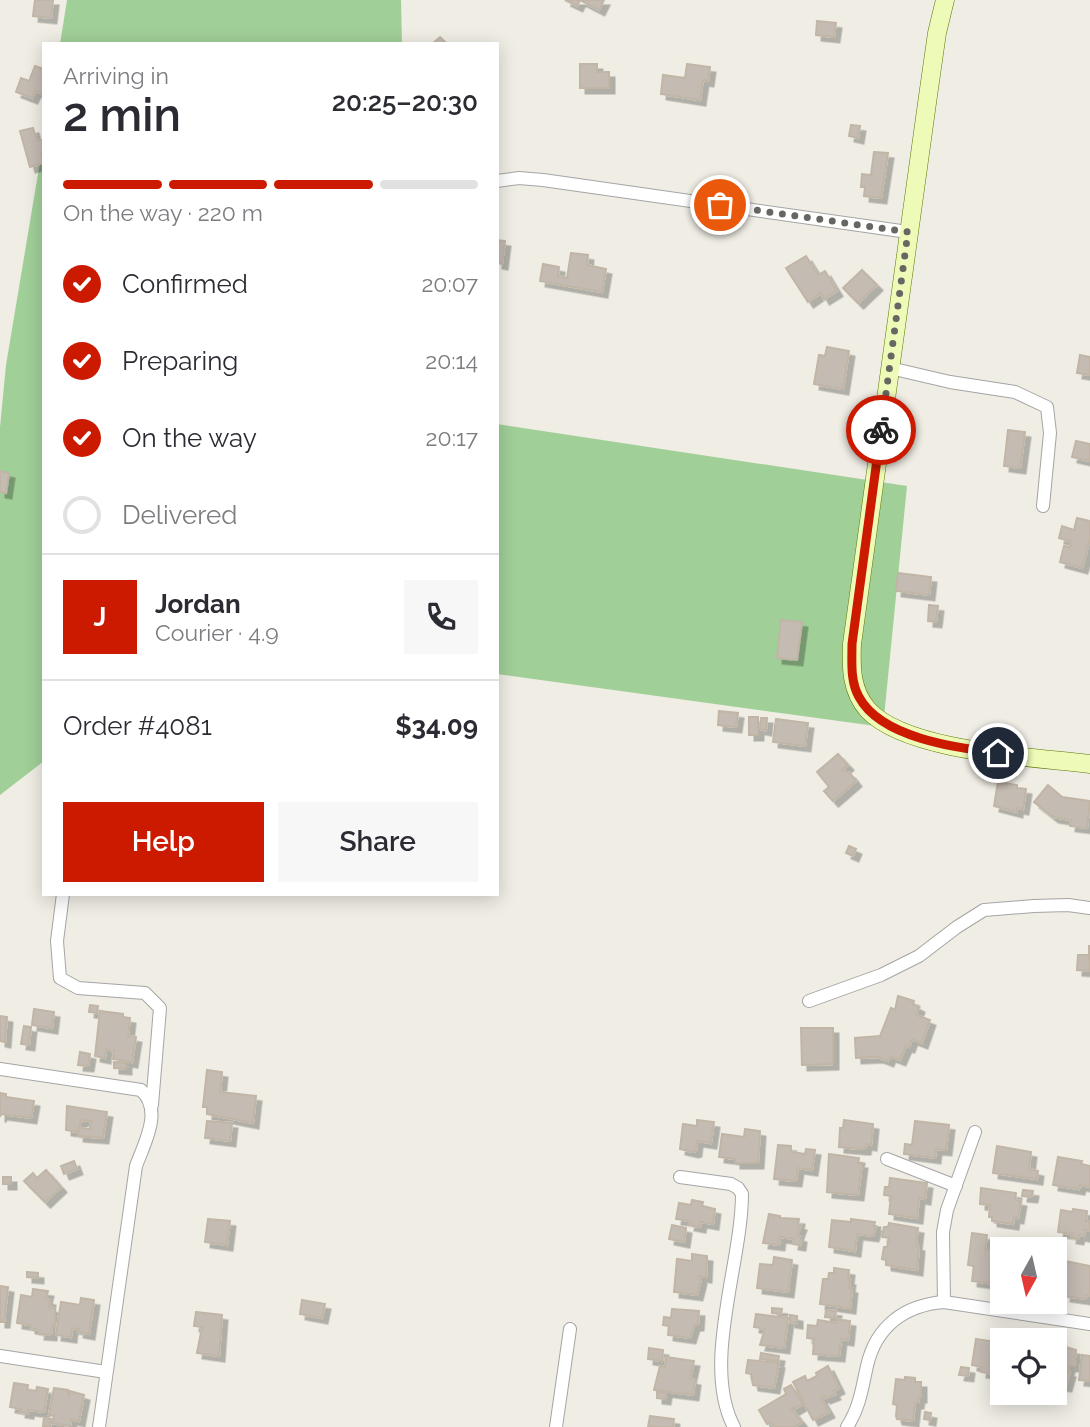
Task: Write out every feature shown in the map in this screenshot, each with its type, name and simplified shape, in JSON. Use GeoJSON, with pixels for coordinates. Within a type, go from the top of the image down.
{"type":"FeatureCollection","features":[{"type":"Feature","properties":{"kind":"street"},"geometry":{"type":"LineString","coordinates":[[945,0],[937,33],[908,232],[852,644],[851,669],[860,698],[876,717],[898,730],[975,750],[1090,764]]}},
{"type":"Feature","properties":{"kind":"street"},"geometry":{"type":"LineString","coordinates":[[499,181],[519,178],[543,180],[908,232]]}},
{"type":"Feature","properties":{"kind":"street"},"geometry":{"type":"LineString","coordinates":[[890,368],[950,382],[1015,391],[1047,407],[1050,433],[1043,506]]}},
{"type":"Feature","properties":{"kind":"street"},"geometry":{"type":"LineString","coordinates":[[63,896],[57,941],[60,978],[78,988],[145,993],[160,1008],[149,1130],[136,1166],[99,1427]]}},
{"type":"Feature","properties":{"kind":"street"},"geometry":{"type":"LineString","coordinates":[[809,1002],[881,975],[919,956],[957,926],[984,910],[1068,905],[1090,908]]}},
{"type":"Feature","properties":{"kind":"street"},"geometry":{"type":"LineString","coordinates":[[0,1069],[133,1088],[145,1093],[152,1107]]}},
{"type":"Feature","properties":{"kind":"street"},"geometry":{"type":"LineString","coordinates":[[944,1302],[943,1232],[947,1210],[975,1132]]}},
{"type":"Feature","properties":{"kind":"street"},"geometry":{"type":"LineString","coordinates":[[887,1159],[956,1186]]}},
{"type":"Feature","properties":{"kind":"street"},"geometry":{"type":"LineString","coordinates":[[680,1177],[732,1184],[742,1194],[721,1370],[724,1400],[734,1427]]}},
{"type":"Feature","properties":{"kind":"street"},"geometry":{"type":"LineString","coordinates":[[847,1427],[862,1396],[867,1363],[879,1337],[895,1320],[912,1308],[944,1302],[1090,1324]]}},
{"type":"Feature","properties":{"kind":"street"},"geometry":{"type":"LineString","coordinates":[[556,1427],[570,1329]]}},
{"type":"Feature","properties":{"kind":"street"},"geometry":{"type":"LineString","coordinates":[[0,1356],[106,1371]]}},
{"type":"Feature","properties":{"kind":"green space"},"geometry":{"type":"Polygon","coordinates":[[[67,0],[401,0],[402,42],[60,42],[67,0]]]}},
{"type":"Feature","properties":{"kind":"green space"},"geometry":{"type":"Polygon","coordinates":[[[42,150],[42,763],[0,795],[0,427],[6,365],[42,150]]]}},
{"type":"Feature","properties":{"kind":"green space"},"geometry":{"type":"Polygon","coordinates":[[[499,424],[907,486],[883,727],[499,674],[499,424]]]}},
{"type":"Feature","properties":{"kind":"building"},"geometry":{"type":"Polygon","coordinates":[[[35,0],[53,0],[51,18],[33,16],[35,0]]]}},
{"type":"Feature","properties":{"kind":"building"},"geometry":{"type":"Polygon","coordinates":[[[565,0],[580,0],[577,6],[565,0]]]}},
{"type":"Feature","properties":{"kind":"building"},"geometry":{"type":"Polygon","coordinates":[[[580,0],[604,0],[599,10],[580,0]]]}},
{"type":"Feature","properties":{"kind":"building"},"geometry":{"type":"Polygon","coordinates":[[[817,21],[836,23],[834,37],[816,35],[817,21]]]}},
{"type":"Feature","properties":{"kind":"building"},"geometry":{"type":"Polygon","coordinates":[[[580,64],[597,64],[597,72],[609,72],[609,88],[580,88],[580,64]]]}},
{"type":"Feature","properties":{"kind":"building"},"geometry":{"type":"Polygon","coordinates":[[[687,64],[710,67],[708,81],[703,80],[700,100],[661,94],[663,75],[685,78],[687,64]]]}},
{"type":"Feature","properties":{"kind":"building"},"geometry":{"type":"Polygon","coordinates":[[[35,66],[42,68],[42,93],[35,91],[32,98],[16,92],[21,78],[29,81],[35,66]]]}},
{"type":"Feature","properties":{"kind":"building"},"geometry":{"type":"Polygon","coordinates":[[[851,125],[860,126],[858,138],[849,136],[851,125]]]}},
{"type":"Feature","properties":{"kind":"building"},"geometry":{"type":"Polygon","coordinates":[[[33,128],[37,141],[42,140],[42,163],[30,167],[20,131],[33,128]]]}},
{"type":"Feature","properties":{"kind":"building"},"geometry":{"type":"Polygon","coordinates":[[[874,152],[888,153],[881,198],[864,196],[865,187],[861,187],[862,174],[871,175],[874,152]]]}},
{"type":"Feature","properties":{"kind":"building"},"geometry":{"type":"Polygon","coordinates":[[[499,240],[505,241],[502,264],[499,263],[499,240]]]}},
{"type":"Feature","properties":{"kind":"building"},"geometry":{"type":"Polygon","coordinates":[[[571,253],[588,255],[587,265],[606,269],[602,292],[540,281],[543,264],[559,267],[558,276],[567,278],[571,253]]]}},
{"type":"Feature","properties":{"kind":"building"},"geometry":{"type":"Polygon","coordinates":[[[806,256],[818,275],[825,271],[837,291],[824,299],[821,293],[808,302],[786,268],[806,256]]]}},
{"type":"Feature","properties":{"kind":"building"},"geometry":{"type":"Polygon","coordinates":[[[862,270],[877,285],[858,303],[843,288],[862,270]]]}},
{"type":"Feature","properties":{"kind":"building"},"geometry":{"type":"Polygon","coordinates":[[[827,347],[849,351],[843,389],[814,384],[819,355],[825,356],[827,347]]]}},
{"type":"Feature","properties":{"kind":"building"},"geometry":{"type":"Polygon","coordinates":[[[1080,355],[1090,357],[1090,375],[1077,373],[1080,355]]]}},
{"type":"Feature","properties":{"kind":"building"},"geometry":{"type":"Polygon","coordinates":[[[1008,430],[1025,432],[1020,468],[1004,466],[1008,430]]]}},
{"type":"Feature","properties":{"kind":"building"},"geometry":{"type":"Polygon","coordinates":[[[1076,441],[1090,444],[1090,461],[1072,457],[1076,441]]]}},
{"type":"Feature","properties":{"kind":"building"},"geometry":{"type":"Polygon","coordinates":[[[0,471],[9,473],[6,493],[0,492],[0,471]]]}},
{"type":"Feature","properties":{"kind":"building"},"geometry":{"type":"Polygon","coordinates":[[[1077,518],[1090,521],[1090,539],[1082,568],[1060,562],[1064,546],[1070,547],[1072,542],[1059,538],[1062,526],[1074,530],[1077,518]]]}},
{"type":"Feature","properties":{"kind":"building"},"geometry":{"type":"Polygon","coordinates":[[[898,573],[931,577],[929,595],[896,591],[898,573]]]}},
{"type":"Feature","properties":{"kind":"building"},"geometry":{"type":"Polygon","coordinates":[[[929,605],[938,606],[936,622],[928,621],[929,605]]]}},
{"type":"Feature","properties":{"kind":"building"},"geometry":{"type":"Polygon","coordinates":[[[781,620],[802,622],[797,660],[777,658],[781,620]]]}},
{"type":"Feature","properties":{"kind":"building"},"geometry":{"type":"Polygon","coordinates":[[[719,711],[738,713],[736,727],[718,725],[719,711]]]}},
{"type":"Feature","properties":{"kind":"building"},"geometry":{"type":"Polygon","coordinates":[[[749,717],[758,717],[758,735],[749,735],[749,717]]]}},
{"type":"Feature","properties":{"kind":"building"},"geometry":{"type":"Polygon","coordinates":[[[761,718],[767,718],[766,730],[760,729],[761,718]]]}},
{"type":"Feature","properties":{"kind":"building"},"geometry":{"type":"Polygon","coordinates":[[[776,719],[808,723],[805,746],[773,742],[776,719]]]}},
{"type":"Feature","properties":{"kind":"building"},"geometry":{"type":"Polygon","coordinates":[[[838,754],[848,765],[842,770],[850,773],[856,781],[833,801],[824,791],[829,787],[817,772],[838,754]]]}},
{"type":"Feature","properties":{"kind":"building"},"geometry":{"type":"Polygon","coordinates":[[[998,782],[1026,789],[1023,809],[1017,808],[1017,812],[994,806],[998,782]]]}},
{"type":"Feature","properties":{"kind":"building"},"geometry":{"type":"Polygon","coordinates":[[[1048,785],[1062,797],[1090,801],[1087,828],[1070,826],[1071,820],[1053,817],[1034,802],[1048,785]]]}},
{"type":"Feature","properties":{"kind":"building"},"geometry":{"type":"Polygon","coordinates":[[[849,846],[856,849],[853,856],[846,853],[849,846]]]}},
{"type":"Feature","properties":{"kind":"building"},"geometry":{"type":"Polygon","coordinates":[[[1089,945],[1090,971],[1077,970],[1078,955],[1089,955],[1089,945]]]}},
{"type":"Feature","properties":{"kind":"building"},"geometry":{"type":"Polygon","coordinates":[[[898,996],[914,1001],[913,1004],[919,1007],[916,1015],[930,1020],[922,1043],[912,1039],[900,1060],[890,1056],[888,1061],[878,1057],[856,1058],[855,1038],[880,1036],[891,1008],[895,1010],[898,996]]]}},
{"type":"Feature","properties":{"kind":"building"},"geometry":{"type":"Polygon","coordinates":[[[90,1005],[98,1006],[97,1013],[89,1012],[90,1005]]]}},
{"type":"Feature","properties":{"kind":"building"},"geometry":{"type":"Polygon","coordinates":[[[34,1009],[54,1012],[52,1028],[32,1025],[34,1009]]]}},
{"type":"Feature","properties":{"kind":"building"},"geometry":{"type":"Polygon","coordinates":[[[100,1011],[123,1014],[123,1017],[130,1018],[128,1036],[136,1037],[132,1062],[113,1059],[114,1051],[106,1049],[105,1058],[95,1056],[100,1011]]]}},
{"type":"Feature","properties":{"kind":"building"},"geometry":{"type":"Polygon","coordinates":[[[0,1016],[7,1017],[5,1042],[0,1041],[0,1016]]]}},
{"type":"Feature","properties":{"kind":"building"},"geometry":{"type":"Polygon","coordinates":[[[24,1026],[31,1027],[29,1045],[21,1044],[24,1026]]]}},
{"type":"Feature","properties":{"kind":"building"},"geometry":{"type":"Polygon","coordinates":[[[801,1028],[833,1028],[833,1064],[802,1065],[801,1028]]]}},
{"type":"Feature","properties":{"kind":"building"},"geometry":{"type":"Polygon","coordinates":[[[80,1052],[90,1054],[88,1066],[78,1065],[80,1052]]]}},
{"type":"Feature","properties":{"kind":"building"},"geometry":{"type":"Polygon","coordinates":[[[114,1062],[126,1063],[126,1069],[114,1068],[114,1062]]]}},
{"type":"Feature","properties":{"kind":"building"},"geometry":{"type":"Polygon","coordinates":[[[207,1070],[222,1072],[220,1092],[256,1096],[253,1123],[207,1114],[207,1107],[203,1107],[207,1070]]]}},
{"type":"Feature","properties":{"kind":"building"},"geometry":{"type":"Polygon","coordinates":[[[0,1093],[6,1094],[6,1097],[34,1101],[31,1118],[1,1114],[0,1117],[0,1093]]]}},
{"type":"Feature","properties":{"kind":"building"},"geometry":{"type":"Polygon","coordinates":[[[67,1106],[107,1112],[103,1138],[78,1136],[79,1128],[78,1132],[66,1130],[67,1106]],[[81,1120],[79,1128],[90,1129],[91,1121],[81,1120]]]}},
{"type":"Feature","properties":{"kind":"building"},"geometry":{"type":"Polygon","coordinates":[[[697,1120],[714,1122],[711,1143],[697,1141],[696,1151],[693,1152],[680,1149],[683,1124],[697,1126],[697,1120]]]}},
{"type":"Feature","properties":{"kind":"building"},"geometry":{"type":"Polygon","coordinates":[[[844,1120],[873,1124],[871,1145],[866,1144],[865,1149],[839,1147],[840,1128],[843,1128],[844,1120]]]}},
{"type":"Feature","properties":{"kind":"building"},"geometry":{"type":"Polygon","coordinates":[[[207,1121],[232,1123],[230,1141],[205,1138],[207,1121]]]}},
{"type":"Feature","properties":{"kind":"building"},"geometry":{"type":"Polygon","coordinates":[[[915,1121],[949,1125],[946,1150],[936,1149],[935,1158],[904,1154],[905,1144],[912,1145],[915,1121]]]}},
{"type":"Feature","properties":{"kind":"building"},"geometry":{"type":"Polygon","coordinates":[[[745,1129],[760,1131],[758,1163],[735,1163],[735,1159],[719,1157],[722,1134],[744,1137],[745,1129]]]}},
{"type":"Feature","properties":{"kind":"building"},"geometry":{"type":"Polygon","coordinates":[[[778,1145],[791,1146],[791,1152],[805,1154],[806,1149],[815,1150],[812,1170],[798,1168],[796,1181],[774,1179],[778,1145]]]}},
{"type":"Feature","properties":{"kind":"building"},"geometry":{"type":"Polygon","coordinates":[[[997,1146],[1031,1152],[1029,1169],[1038,1171],[1037,1179],[993,1173],[997,1146]]]}},
{"type":"Feature","properties":{"kind":"building"},"geometry":{"type":"Polygon","coordinates":[[[829,1154],[859,1158],[858,1163],[862,1163],[858,1195],[827,1192],[829,1154]]]}},
{"type":"Feature","properties":{"kind":"building"},"geometry":{"type":"Polygon","coordinates":[[[1058,1157],[1082,1161],[1081,1164],[1090,1166],[1090,1187],[1080,1185],[1079,1189],[1053,1185],[1058,1157]]]}},
{"type":"Feature","properties":{"kind":"building"},"geometry":{"type":"Polygon","coordinates":[[[74,1161],[77,1169],[64,1174],[61,1166],[74,1161]]]}},
{"type":"Feature","properties":{"kind":"building"},"geometry":{"type":"Polygon","coordinates":[[[46,1170],[61,1187],[45,1202],[24,1181],[33,1173],[37,1178],[46,1170]]]}},
{"type":"Feature","properties":{"kind":"building"},"geometry":{"type":"Polygon","coordinates":[[[3,1177],[11,1177],[11,1184],[3,1184],[3,1177]]]}},
{"type":"Feature","properties":{"kind":"building"},"geometry":{"type":"Polygon","coordinates":[[[890,1178],[927,1183],[925,1199],[919,1198],[917,1218],[889,1214],[891,1196],[884,1195],[890,1178]]]}},
{"type":"Feature","properties":{"kind":"building"},"geometry":{"type":"Polygon","coordinates":[[[981,1188],[1016,1193],[1015,1200],[1021,1201],[1018,1218],[1014,1217],[1013,1224],[992,1221],[992,1217],[989,1217],[990,1205],[980,1204],[981,1188]]]}},
{"type":"Feature","properties":{"kind":"building"},"geometry":{"type":"Polygon","coordinates":[[[1023,1190],[1033,1191],[1032,1197],[1022,1196],[1023,1190]]]}},
{"type":"Feature","properties":{"kind":"building"},"geometry":{"type":"Polygon","coordinates":[[[692,1200],[703,1202],[702,1206],[715,1209],[713,1224],[701,1222],[700,1227],[689,1225],[690,1221],[676,1219],[679,1203],[691,1205],[692,1200]]]}},
{"type":"Feature","properties":{"kind":"building"},"geometry":{"type":"Polygon","coordinates":[[[1073,1209],[1087,1211],[1086,1221],[1090,1221],[1090,1231],[1085,1230],[1084,1236],[1079,1235],[1078,1239],[1071,1238],[1072,1234],[1058,1232],[1061,1210],[1072,1212],[1073,1209]]]}},
{"type":"Feature","properties":{"kind":"building"},"geometry":{"type":"Polygon","coordinates":[[[769,1214],[780,1218],[799,1219],[798,1225],[801,1225],[797,1236],[801,1237],[800,1245],[793,1244],[794,1239],[780,1237],[779,1245],[763,1243],[769,1214]]]}},
{"type":"Feature","properties":{"kind":"building"},"geometry":{"type":"Polygon","coordinates":[[[208,1219],[230,1221],[227,1245],[205,1242],[208,1219]]]}},
{"type":"Feature","properties":{"kind":"building"},"geometry":{"type":"Polygon","coordinates":[[[851,1219],[875,1222],[873,1236],[857,1234],[855,1251],[829,1247],[832,1220],[851,1222],[851,1219]]]}},
{"type":"Feature","properties":{"kind":"building"},"geometry":{"type":"Polygon","coordinates":[[[889,1223],[918,1228],[917,1270],[886,1265],[886,1260],[882,1259],[889,1238],[882,1237],[884,1227],[888,1227],[889,1223]]]}},
{"type":"Feature","properties":{"kind":"building"},"geometry":{"type":"Polygon","coordinates":[[[672,1225],[686,1228],[684,1242],[669,1239],[672,1225]]]}},
{"type":"Feature","properties":{"kind":"building"},"geometry":{"type":"Polygon","coordinates":[[[972,1233],[987,1235],[985,1250],[990,1251],[990,1283],[972,1281],[974,1266],[968,1265],[972,1233]]]}},
{"type":"Feature","properties":{"kind":"building"},"geometry":{"type":"Polygon","coordinates":[[[692,1254],[707,1256],[706,1277],[699,1276],[701,1279],[697,1295],[674,1292],[677,1259],[692,1261],[692,1254]]]}},
{"type":"Feature","properties":{"kind":"building"},"geometry":{"type":"Polygon","coordinates":[[[774,1257],[792,1260],[788,1292],[757,1288],[760,1264],[773,1265],[774,1257]]]}},
{"type":"Feature","properties":{"kind":"building"},"geometry":{"type":"Polygon","coordinates":[[[1068,1262],[1090,1266],[1090,1296],[1086,1295],[1085,1299],[1068,1296],[1068,1262]]]}},
{"type":"Feature","properties":{"kind":"building"},"geometry":{"type":"Polygon","coordinates":[[[834,1268],[849,1270],[849,1288],[852,1288],[850,1308],[820,1304],[823,1279],[828,1279],[829,1273],[834,1273],[834,1268]]]}},
{"type":"Feature","properties":{"kind":"building"},"geometry":{"type":"Polygon","coordinates":[[[27,1272],[38,1273],[38,1278],[27,1277],[27,1272]]]}},
{"type":"Feature","properties":{"kind":"building"},"geometry":{"type":"Polygon","coordinates":[[[0,1286],[8,1287],[4,1322],[0,1322],[0,1286]]]}},
{"type":"Feature","properties":{"kind":"building"},"geometry":{"type":"Polygon","coordinates":[[[33,1289],[48,1291],[46,1299],[50,1300],[49,1307],[55,1308],[55,1326],[52,1325],[51,1335],[39,1334],[40,1330],[30,1328],[30,1325],[17,1323],[21,1295],[32,1297],[33,1289]]]}},
{"type":"Feature","properties":{"kind":"building"},"geometry":{"type":"Polygon","coordinates":[[[81,1298],[94,1300],[89,1334],[72,1328],[71,1337],[56,1335],[61,1302],[80,1305],[81,1298]]]}},
{"type":"Feature","properties":{"kind":"building"},"geometry":{"type":"Polygon","coordinates":[[[302,1300],[325,1304],[322,1318],[300,1314],[302,1300]]]}},
{"type":"Feature","properties":{"kind":"building"},"geometry":{"type":"Polygon","coordinates":[[[772,1308],[782,1309],[781,1314],[772,1313],[772,1308]]]}},
{"type":"Feature","properties":{"kind":"building"},"geometry":{"type":"Polygon","coordinates":[[[672,1309],[699,1311],[698,1325],[694,1325],[690,1338],[668,1335],[669,1326],[663,1325],[664,1317],[671,1318],[672,1309]]]}},
{"type":"Feature","properties":{"kind":"building"},"geometry":{"type":"Polygon","coordinates":[[[826,1310],[836,1311],[835,1318],[825,1317],[826,1310]]]}},
{"type":"Feature","properties":{"kind":"building"},"geometry":{"type":"Polygon","coordinates":[[[196,1312],[222,1315],[219,1356],[197,1353],[202,1327],[194,1326],[196,1312]]]}},
{"type":"Feature","properties":{"kind":"building"},"geometry":{"type":"Polygon","coordinates":[[[756,1314],[788,1318],[784,1348],[760,1345],[765,1329],[754,1327],[756,1314]]]}},
{"type":"Feature","properties":{"kind":"building"},"geometry":{"type":"Polygon","coordinates":[[[790,1315],[797,1316],[797,1323],[790,1322],[790,1315]]]}},
{"type":"Feature","properties":{"kind":"building"},"geometry":{"type":"Polygon","coordinates":[[[836,1319],[850,1321],[848,1340],[841,1339],[839,1356],[813,1354],[814,1339],[807,1338],[808,1325],[817,1326],[818,1320],[836,1323],[836,1319]]]}},
{"type":"Feature","properties":{"kind":"building"},"geometry":{"type":"Polygon","coordinates":[[[976,1339],[990,1341],[990,1373],[981,1372],[982,1367],[972,1365],[976,1339]]]}},
{"type":"Feature","properties":{"kind":"building"},"geometry":{"type":"Polygon","coordinates":[[[1067,1347],[1076,1350],[1074,1366],[1069,1366],[1067,1382],[1067,1347]]]}},
{"type":"Feature","properties":{"kind":"building"},"geometry":{"type":"Polygon","coordinates":[[[649,1348],[663,1350],[662,1361],[648,1359],[649,1348]]]}},
{"type":"Feature","properties":{"kind":"building"},"geometry":{"type":"Polygon","coordinates":[[[761,1353],[779,1356],[778,1361],[760,1359],[761,1353]]]}},
{"type":"Feature","properties":{"kind":"building"},"geometry":{"type":"Polygon","coordinates":[[[1082,1355],[1090,1356],[1090,1381],[1079,1380],[1082,1355]]]}},
{"type":"Feature","properties":{"kind":"building"},"geometry":{"type":"Polygon","coordinates":[[[666,1357],[694,1361],[690,1379],[695,1380],[693,1395],[654,1390],[660,1366],[665,1367],[666,1357]]]}},
{"type":"Feature","properties":{"kind":"building"},"geometry":{"type":"Polygon","coordinates":[[[748,1360],[779,1363],[774,1388],[753,1385],[751,1374],[746,1373],[748,1360]]]}},
{"type":"Feature","properties":{"kind":"building"},"geometry":{"type":"Polygon","coordinates":[[[828,1366],[839,1388],[833,1391],[835,1394],[821,1398],[829,1412],[813,1420],[793,1382],[805,1376],[807,1381],[828,1366]]]}},
{"type":"Feature","properties":{"kind":"building"},"geometry":{"type":"Polygon","coordinates":[[[961,1367],[969,1368],[968,1376],[959,1375],[961,1367]]]}},
{"type":"Feature","properties":{"kind":"building"},"geometry":{"type":"Polygon","coordinates":[[[905,1377],[921,1382],[921,1397],[918,1403],[915,1403],[913,1421],[897,1419],[897,1405],[893,1404],[896,1379],[905,1380],[905,1377]]]}},
{"type":"Feature","properties":{"kind":"building"},"geometry":{"type":"Polygon","coordinates":[[[14,1383],[28,1385],[27,1390],[36,1391],[37,1387],[48,1389],[44,1412],[20,1412],[21,1409],[10,1407],[14,1383]]]}},
{"type":"Feature","properties":{"kind":"building"},"geometry":{"type":"Polygon","coordinates":[[[791,1385],[803,1404],[791,1408],[802,1422],[794,1427],[775,1427],[770,1422],[767,1424],[759,1410],[786,1394],[784,1389],[791,1385]]]}},
{"type":"Feature","properties":{"kind":"building"},"geometry":{"type":"Polygon","coordinates":[[[54,1388],[68,1390],[69,1397],[70,1391],[84,1395],[79,1421],[71,1419],[70,1426],[52,1423],[54,1416],[49,1415],[54,1388]]]}},
{"type":"Feature","properties":{"kind":"building"},"geometry":{"type":"Polygon","coordinates":[[[657,1392],[666,1393],[665,1399],[657,1398],[657,1392]]]}},
{"type":"Feature","properties":{"kind":"building"},"geometry":{"type":"Polygon","coordinates":[[[925,1412],[931,1413],[930,1420],[924,1419],[925,1412]]]}},
{"type":"Feature","properties":{"kind":"building"},"geometry":{"type":"Polygon","coordinates":[[[650,1416],[674,1419],[673,1427],[648,1427],[650,1416]]]}},
{"type":"Feature","properties":{"kind":"building"},"geometry":{"type":"Polygon","coordinates":[[[44,1418],[51,1419],[50,1427],[43,1426],[44,1418]]]}},
{"type":"Feature","properties":{"kind":"way so far"},"geometry":{"type":"LineString","coordinates":[[720,205],[908,232],[881,430]]}},
{"type":"Feature","properties":{"kind":"route"},"geometry":{"type":"LineString","coordinates":[[881,430],[852,644],[851,669],[854,685],[868,710],[898,730],[942,743],[998,753]]}}]}
